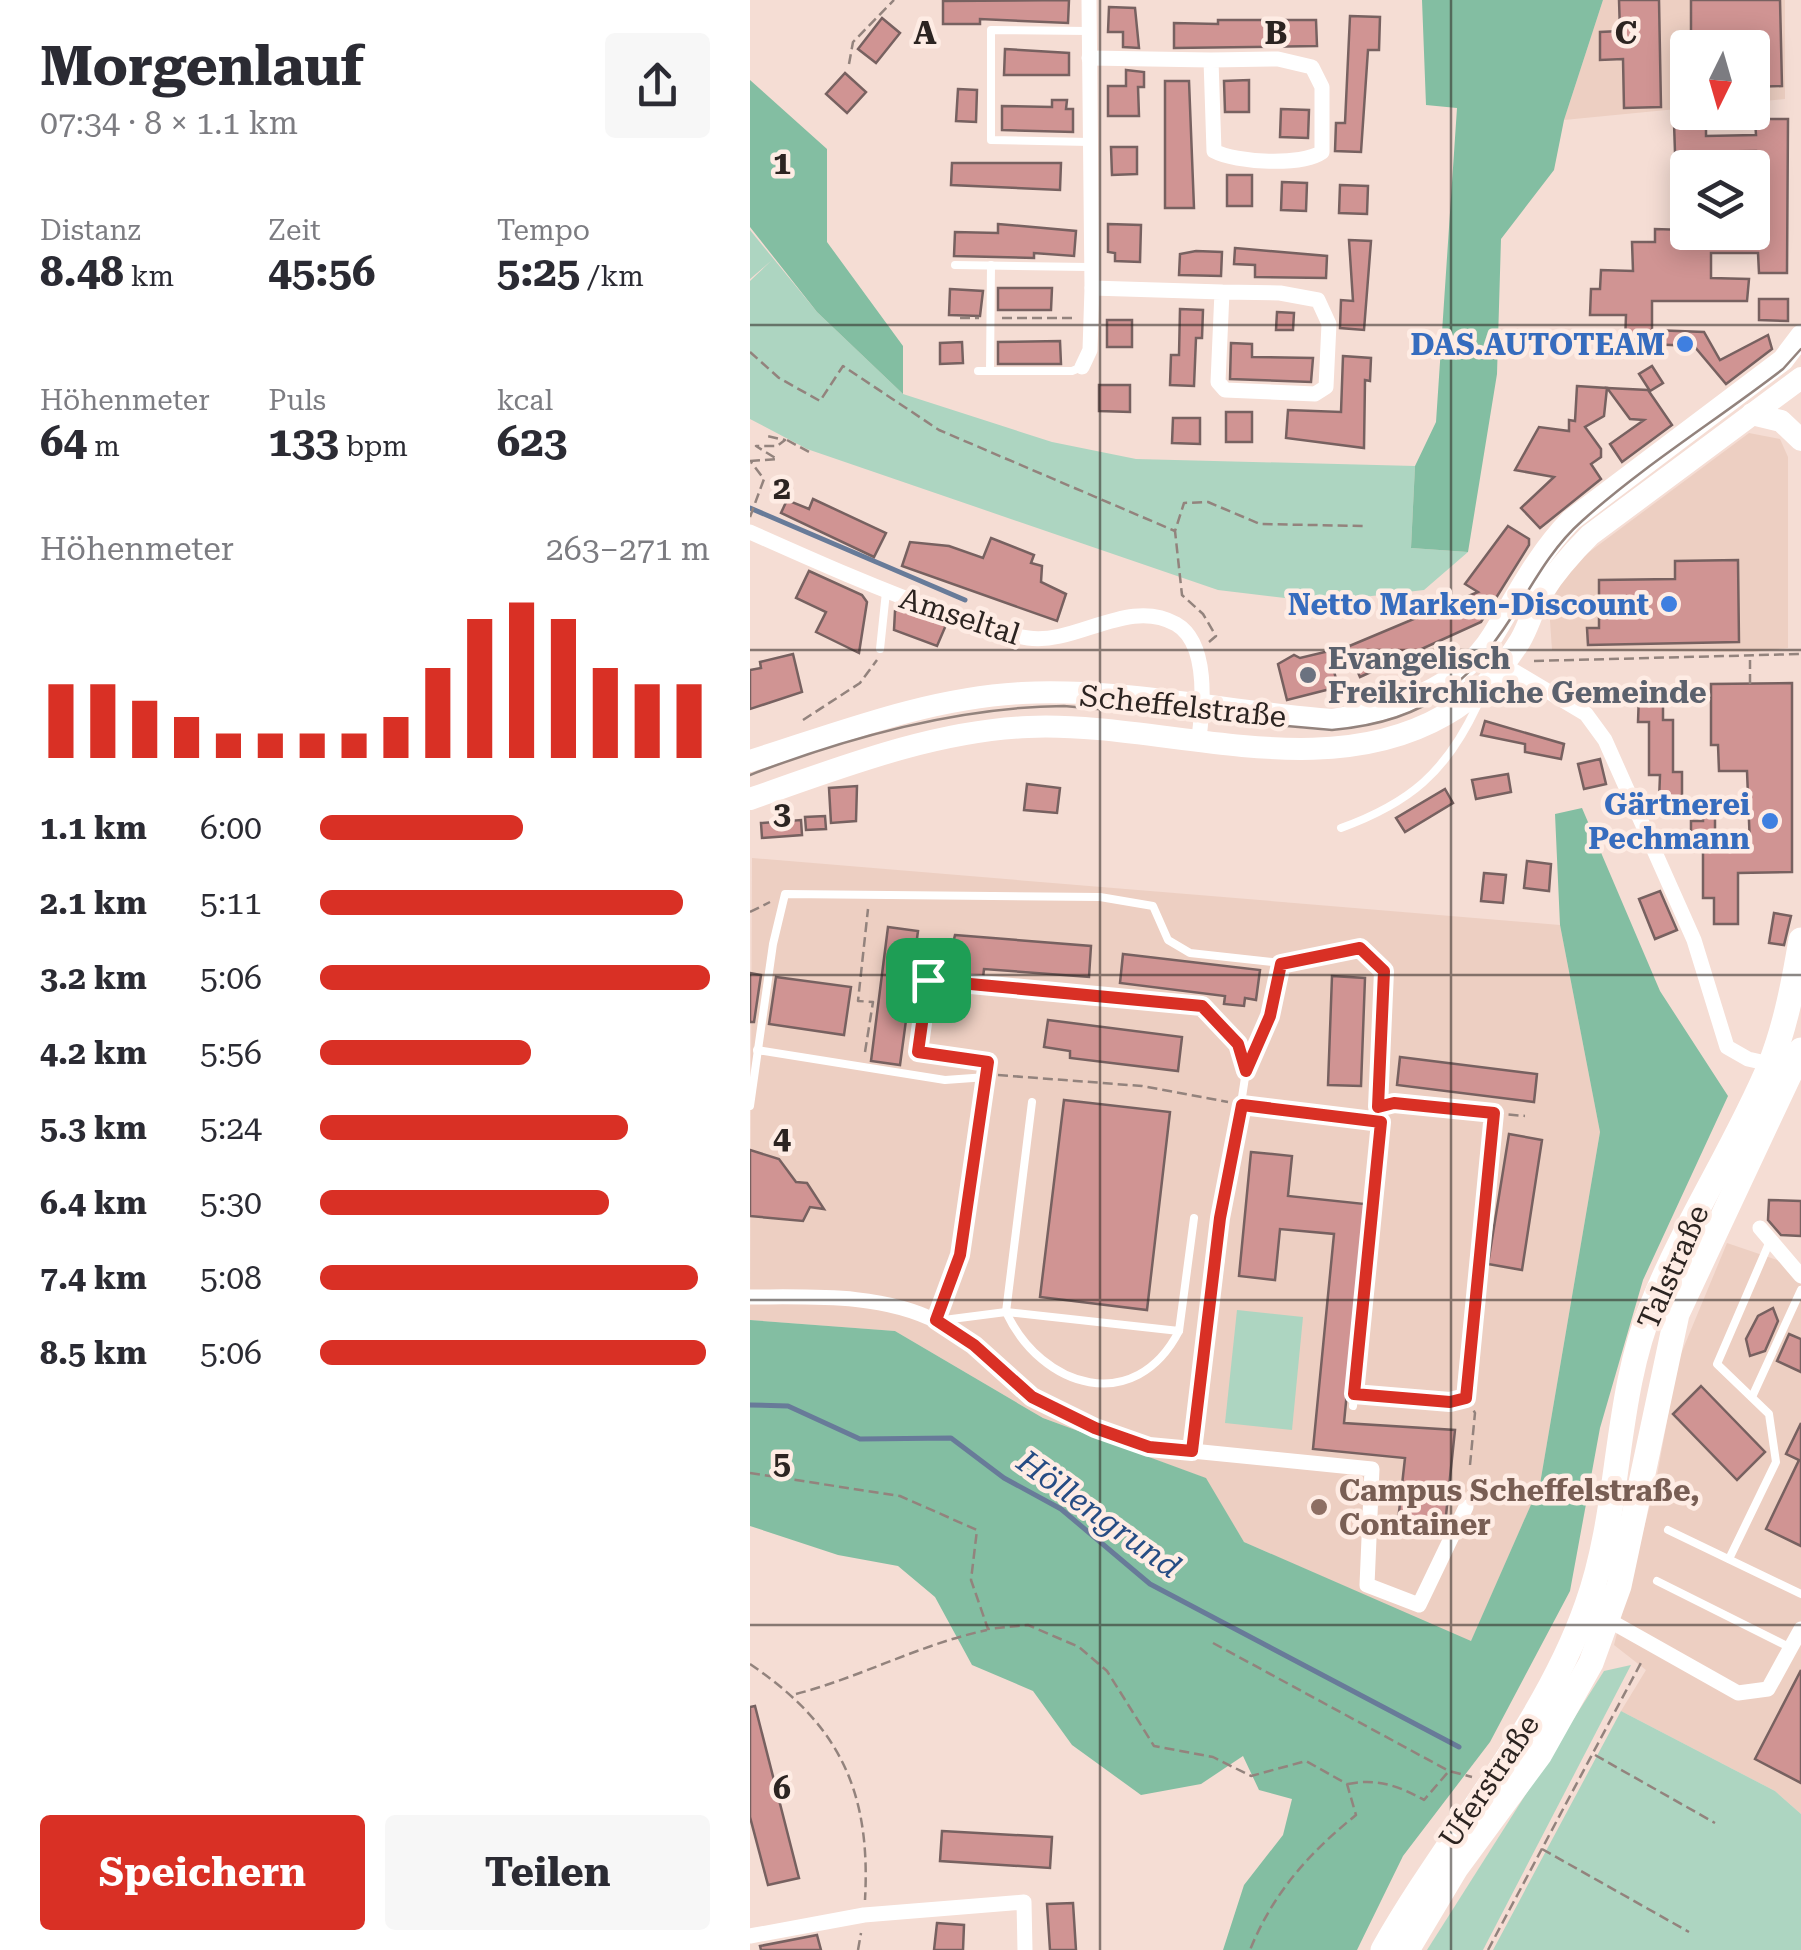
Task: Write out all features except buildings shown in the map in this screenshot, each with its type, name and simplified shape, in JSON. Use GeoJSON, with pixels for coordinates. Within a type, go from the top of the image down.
{"type":"FeatureCollection","features":[{"type":"Feature","properties":{"kind":"main road","name":"Talstraße"},"geometry":{"type":"LineString","coordinates":[[1598,1613],[1632,1371],[1652,1305],[1770,1064],[1801,940]]}},
{"type":"Feature","properties":{"kind":"main road","name":"Talstraße"},"geometry":{"type":"LineString","coordinates":[[1598,1613],[1633,1530],[1676,1314],[1801,1050]]}},
{"type":"Feature","properties":{"kind":"main road","name":"Uferstraße"},"geometry":{"type":"LineString","coordinates":[[1384,1950],[1430,1867],[1598,1613]]}},
{"type":"Feature","properties":{"kind":"main road","name":"Uferstraße"},"geometry":{"type":"LineString","coordinates":[[1407,1950],[1456,1868],[1552,1734],[1591,1663],[1598,1613]]}},
{"type":"Feature","properties":{"kind":"street"},"geometry":{"type":"LineString","coordinates":[[1082,367],[1090,350],[1092,288],[1088,267],[1089,0]]}},
{"type":"Feature","properties":{"kind":"street"},"geometry":{"type":"LineString","coordinates":[[1089,58],[1278,59],[1312,66],[1322,88],[1322,152],[1310,161],[1226,158],[1214,151],[1211,60]]}},
{"type":"Feature","properties":{"kind":"street"},"geometry":{"type":"LineString","coordinates":[[1092,288],[1222,292],[1280,294],[1318,300],[1329,324],[1326,387],[1315,394],[1225,390],[1218,382],[1222,292]]}},
{"type":"Feature","properties":{"kind":"street","name":"Scheffelstraße"},"geometry":{"type":"LineString","coordinates":[[750,761],[928,704],[1022,693],[1086,694],[1332,720],[1370,714],[1444,684],[1480,652],[1544,547],[1571,520],[1792,358],[1801,336]]}},
{"type":"Feature","properties":{"kind":"street","name":"Scheffelstraße"},"geometry":{"type":"LineString","coordinates":[[750,799],[830,772],[978,732],[1084,728],[1319,748],[1377,742],[1448,714],[1502,664],[1520,639],[1540,597],[1581,544],[1801,378]]}},
{"type":"Feature","properties":{"kind":"street"},"geometry":{"type":"LineString","coordinates":[[1752,414],[1781,420],[1801,440]]}},
{"type":"Feature","properties":{"kind":"street","name":"Amseltal"},"geometry":{"type":"LineString","coordinates":[[750,532],[886,592],[999,634],[1034,639],[1151,615],[1178,625],[1190,637],[1197,653],[1203,708],[1199,738]]}},
{"type":"Feature","properties":{"kind":"street"},"geometry":{"type":"LineString","coordinates":[[1480,652],[1586,714],[1605,740],[1694,940],[1726,1047],[1770,1064]]}},
{"type":"Feature","properties":{"kind":"street"},"geometry":{"type":"LineString","coordinates":[[1765,1235],[1801,1276]]}},
{"type":"Feature","properties":{"kind":"street"},"geometry":{"type":"LineString","coordinates":[[1192,1451],[1217,1260]]}},
{"type":"Feature","properties":{"kind":"street"},"geometry":{"type":"LineString","coordinates":[[750,1297],[854,1300],[936,1320],[974,1345],[1032,1397],[1095,1428],[1149,1447],[1372,1468],[1368,1585],[1419,1605],[1466,1507]]}},
{"type":"Feature","properties":{"kind":"street"},"geometry":{"type":"LineString","coordinates":[[1598,1613],[1738,1693],[1768,1688],[1801,1628]]}},
{"type":"Feature","properties":{"kind":"street"},"geometry":{"type":"LineString","coordinates":[[750,1936],[864,1915],[1024,1902],[1025,1950]]}},
{"type":"Feature","properties":{"kind":"lane"},"geometry":{"type":"LineString","coordinates":[[1089,30],[991,30],[991,140],[1089,142]]}},
{"type":"Feature","properties":{"kind":"lane"},"geometry":{"type":"LineString","coordinates":[[955,265],[1088,267]]}},
{"type":"Feature","properties":{"kind":"lane"},"geometry":{"type":"LineString","coordinates":[[990,371],[991,265]]}},
{"type":"Feature","properties":{"kind":"lane"},"geometry":{"type":"LineString","coordinates":[[978,371],[1072,371],[1082,367]]}},
{"type":"Feature","properties":{"kind":"lane"},"geometry":{"type":"LineString","coordinates":[[880,649],[886,592]]}},
{"type":"Feature","properties":{"kind":"lane"},"geometry":{"type":"LineString","coordinates":[[1341,828],[1378,814],[1425,783],[1458,746],[1477,706],[1472,695]]}},
{"type":"Feature","properties":{"kind":"lane"},"geometry":{"type":"LineString","coordinates":[[750,1106],[785,894],[1100,897],[1153,906],[1168,940],[1190,953],[1281,964],[1360,948],[1384,971],[1378,1107],[1381,1122],[1353,1406]]}},
{"type":"Feature","properties":{"kind":"lane"},"geometry":{"type":"LineString","coordinates":[[1217,1260],[1246,1071],[1270,1016],[1281,964]]}},
{"type":"Feature","properties":{"kind":"lane"},"geometry":{"type":"LineString","coordinates":[[1179,1331],[1006,1312],[936,1320],[960,1255],[988,1062],[918,1052],[928,980],[1202,1006],[1238,1044],[1246,1071]]}},
{"type":"Feature","properties":{"kind":"lane"},"geometry":{"type":"LineString","coordinates":[[757,1050],[945,1080],[987,1078]]}},
{"type":"Feature","properties":{"kind":"lane"},"geometry":{"type":"LineString","coordinates":[[1032,1102],[1006,1312],[1014,1329],[1042,1360],[1067,1377],[1100,1384],[1147,1373],[1166,1356],[1179,1331],[1194,1218]]}},
{"type":"Feature","properties":{"kind":"lane"},"geometry":{"type":"LineString","coordinates":[[1242,1105],[1381,1122]]}},
{"type":"Feature","properties":{"kind":"lane"},"geometry":{"type":"LineString","coordinates":[[1729,1560],[1776,1462],[1769,1414],[1717,1364],[1765,1235]]}},
{"type":"Feature","properties":{"kind":"lane"},"geometry":{"type":"LineString","coordinates":[[1752,1398],[1801,1290]]}},
{"type":"Feature","properties":{"kind":"lane"},"geometry":{"type":"LineString","coordinates":[[1668,1530],[1801,1594]]}},
{"type":"Feature","properties":{"kind":"lane"},"geometry":{"type":"LineString","coordinates":[[1657,1581],[1790,1648]]}},
{"type":"Feature","properties":{"kind":"path"},"geometry":{"type":"LineString","coordinates":[[849,64],[853,42],[894,0]]}},
{"type":"Feature","properties":{"kind":"path"},"geometry":{"type":"LineString","coordinates":[[960,318],[1090,318]]}},
{"type":"Feature","properties":{"kind":"path"},"geometry":{"type":"LineString","coordinates":[[750,352],[779,378],[820,402],[843,366],[939,430],[1174,530]]}},
{"type":"Feature","properties":{"kind":"path"},"geometry":{"type":"LineString","coordinates":[[767,436],[786,440],[808,452]]}},
{"type":"Feature","properties":{"kind":"path"},"geometry":{"type":"LineString","coordinates":[[750,461],[776,459],[756,446],[777,446],[786,440]]}},
{"type":"Feature","properties":{"kind":"path"},"geometry":{"type":"LineString","coordinates":[[750,461],[764,479],[750,517]]}},
{"type":"Feature","properties":{"kind":"path"},"geometry":{"type":"LineString","coordinates":[[1216,636],[1203,614],[1182,596],[1174,530],[1184,503],[1193,500],[1260,524],[1362,526]]}},
{"type":"Feature","properties":{"kind":"path"},"geometry":{"type":"LineString","coordinates":[[799,746],[795,735],[804,720],[860,683],[875,665],[880,649]]}},
{"type":"Feature","properties":{"kind":"path"},"geometry":{"type":"LineString","coordinates":[[1502,664],[1559,658],[1750,662],[1801,654]]}},
{"type":"Feature","properties":{"kind":"path"},"geometry":{"type":"LineString","coordinates":[[1750,662],[1750,684]]}},
{"type":"Feature","properties":{"kind":"path"},"geometry":{"type":"LineString","coordinates":[[750,912],[785,894]]}},
{"type":"Feature","properties":{"kind":"path"},"geometry":{"type":"LineString","coordinates":[[862,1068],[872,1002],[858,1001],[870,896]]}},
{"type":"Feature","properties":{"kind":"path"},"geometry":{"type":"LineString","coordinates":[[1002,1074],[1142,1086],[1242,1105]]}},
{"type":"Feature","properties":{"kind":"path"},"geometry":{"type":"LineString","coordinates":[[1378,1107],[1394,1103],[1526,1116]]}},
{"type":"Feature","properties":{"kind":"path"},"geometry":{"type":"LineString","coordinates":[[1470,1465],[1476,1413],[1466,1398],[1494,1113]]}},
{"type":"Feature","properties":{"kind":"path"},"geometry":{"type":"LineString","coordinates":[[1354,1394],[1450,1402],[1466,1398]]}},
{"type":"Feature","properties":{"kind":"path"},"geometry":{"type":"LineString","coordinates":[[750,1473],[900,1496],[977,1530],[972,1580],[988,1629]]}},
{"type":"Feature","properties":{"kind":"path"},"geometry":{"type":"LineString","coordinates":[[794,1694],[845,1681],[948,1638],[1028,1625],[1079,1647],[1107,1671],[1154,1746],[1212,1757],[1251,1776],[1306,1760],[1347,1784],[1368,1780],[1401,1787],[1424,1800],[1449,1772]]}},
{"type":"Feature","properties":{"kind":"path"},"geometry":{"type":"LineString","coordinates":[[1213,1643],[1449,1772],[1490,1781]]}},
{"type":"Feature","properties":{"kind":"path"},"geometry":{"type":"LineString","coordinates":[[1488,1950],[1650,1644]]}},
{"type":"Feature","properties":{"kind":"path"},"geometry":{"type":"LineString","coordinates":[[750,1664],[794,1694],[833,1746],[856,1792],[868,1856],[864,1915]]}},
{"type":"Feature","properties":{"kind":"path"},"geometry":{"type":"LineString","coordinates":[[1594,1754],[1716,1823]]}},
{"type":"Feature","properties":{"kind":"path"},"geometry":{"type":"LineString","coordinates":[[1250,1950],[1262,1918],[1290,1876],[1356,1815],[1347,1784]]}},
{"type":"Feature","properties":{"kind":"path"},"geometry":{"type":"LineString","coordinates":[[1541,1848],[1689,1932]]}},
{"type":"Feature","properties":{"kind":"path"},"geometry":{"type":"LineString","coordinates":[[1490,1944],[1496,1950]]}},
{"type":"Feature","properties":{"kind":"shaded area"},"geometry":{"type":"Polygon","coordinates":[[[1603,0],[1785,0],[1785,99],[1770,100],[1770,30],[1670,30],[1670,110],[1564,120],[1603,0]]]}},
{"type":"Feature","properties":{"kind":"shaded area"},"geometry":{"type":"Polygon","coordinates":[[[1749,433],[1780,439],[1788,457],[1788,648],[1752,652],[1552,650],[1549,606],[1569,567],[1749,433]]]}},
{"type":"Feature","properties":{"kind":"shaded area"},"geometry":{"type":"Polygon","coordinates":[[[752,858],[1560,925],[1600,1132],[1540,1484],[1471,1642],[1244,1542],[1205,1478],[1043,1418],[895,1331],[750,1320],[752,858]]]}},
{"type":"Feature","properties":{"kind":"shaded area"},"geometry":{"type":"Polygon","coordinates":[[[1727,1243],[1801,1268],[1801,1814],[1775,1791],[1621,1711],[1646,1670],[1614,1645],[1656,1481],[1678,1361],[1727,1243]]]}},
{"type":"Feature","properties":{"kind":"green space"},"geometry":{"type":"Polygon","coordinates":[[[1422,0],[1603,0],[1564,120],[1554,170],[1501,239],[1497,374],[1468,552],[1411,548],[1415,466],[1436,422],[1457,108],[1426,105],[1422,0]]]}},
{"type":"Feature","properties":{"kind":"green space"},"geometry":{"type":"Polygon","coordinates":[[[750,80],[827,149],[827,242],[903,346],[903,394],[817,312],[750,227],[750,80]]]}},
{"type":"Feature","properties":{"kind":"green space"},"geometry":{"type":"Polygon","coordinates":[[[750,230],[817,312],[903,394],[1052,442],[1136,459],[1415,466],[1411,548],[1468,552],[1424,590],[1319,602],[1218,590],[807,449],[750,419],[750,281],[772,260],[750,279],[750,230]]]}},
{"type":"Feature","properties":{"kind":"green space"},"geometry":{"type":"Polygon","coordinates":[[[1582,808],[1660,991],[1728,1096],[1643,1280],[1600,1428],[1570,1591],[1490,1742],[1403,1856],[1357,1950],[1223,1950],[1244,1885],[1283,1835],[1292,1799],[1259,1790],[1243,1756],[1201,1784],[1141,1795],[1072,1745],[1033,1691],[972,1665],[935,1597],[898,1566],[838,1555],[750,1526],[750,1320],[895,1331],[1043,1418],[1206,1478],[1244,1542],[1471,1641],[1540,1484],[1600,1132],[1560,925],[1555,814],[1582,808]]]}},
{"type":"Feature","properties":{"kind":"green space"},"geometry":{"type":"Polygon","coordinates":[[[1237,1310],[1303,1317],[1292,1430],[1225,1423],[1237,1310]]]}},
{"type":"Feature","properties":{"kind":"green space"},"geometry":{"type":"Polygon","coordinates":[[[1631,1665],[1483,1950],[1427,1950],[1604,1671],[1631,1665]]]}},
{"type":"Feature","properties":{"kind":"green space"},"geometry":{"type":"Polygon","coordinates":[[[1621,1711],[1775,1791],[1801,1814],[1801,1950],[1493,1950],[1621,1711]]]}},
{"type":"Feature","properties":{"kind":"waterway"},"geometry":{"type":"LineString","coordinates":[[750,508],[965,600]]}},
{"type":"Feature","properties":{"kind":"waterway","name":"Höllengrund"},"geometry":{"type":"LineString","coordinates":[[750,1405],[788,1406],[860,1439],[951,1438],[1004,1478],[1061,1509],[1150,1584],[1459,1747]]}},
{"type":"Feature","properties":{"kind":"tram line"},"geometry":{"type":"LineString","coordinates":[[750,775],[826,748],[904,727],[1024,708],[1064,706],[1332,730],[1397,717],[1446,692],[1467,674],[1504,628],[1557,548],[1582,521],[1655,462],[1783,369],[1801,349]]}},
{"type":"Feature","properties":{"kind":"place","name":"DAS.AUTOTEAM"},"geometry":{"type":"Point","coordinates":[1685,344]}},
{"type":"Feature","properties":{"kind":"place","name":"Netto Marken-Discount"},"geometry":{"type":"Point","coordinates":[1669,604]}},
{"type":"Feature","properties":{"kind":"place","name":"Evangelisch Freikirchliche Gemeinde"},"geometry":{"type":"Point","coordinates":[1308,675]}},
{"type":"Feature","properties":{"kind":"place","name":"Gärtnerei Pechmann"},"geometry":{"type":"Point","coordinates":[1770,821]}},
{"type":"Feature","properties":{"kind":"place","name":"Campus Scheffelstraße, Container"},"geometry":{"type":"Point","coordinates":[1319,1507]}},
{"type":"Feature","properties":{"kind":"route"},"geometry":{"type":"LineString","coordinates":[[1360,948],[1384,971],[1378,1107],[1394,1103],[1494,1113],[1467,1357],[1466,1398],[1450,1402],[1354,1394],[1381,1122],[1242,1105],[1220,1218],[1192,1451],[1149,1447],[1095,1428],[1032,1397],[974,1345],[936,1320],[960,1255],[988,1062],[918,1052],[928,980],[1202,1006],[1238,1044],[1246,1071],[1270,1016],[1281,964],[1360,948]]}}]}
